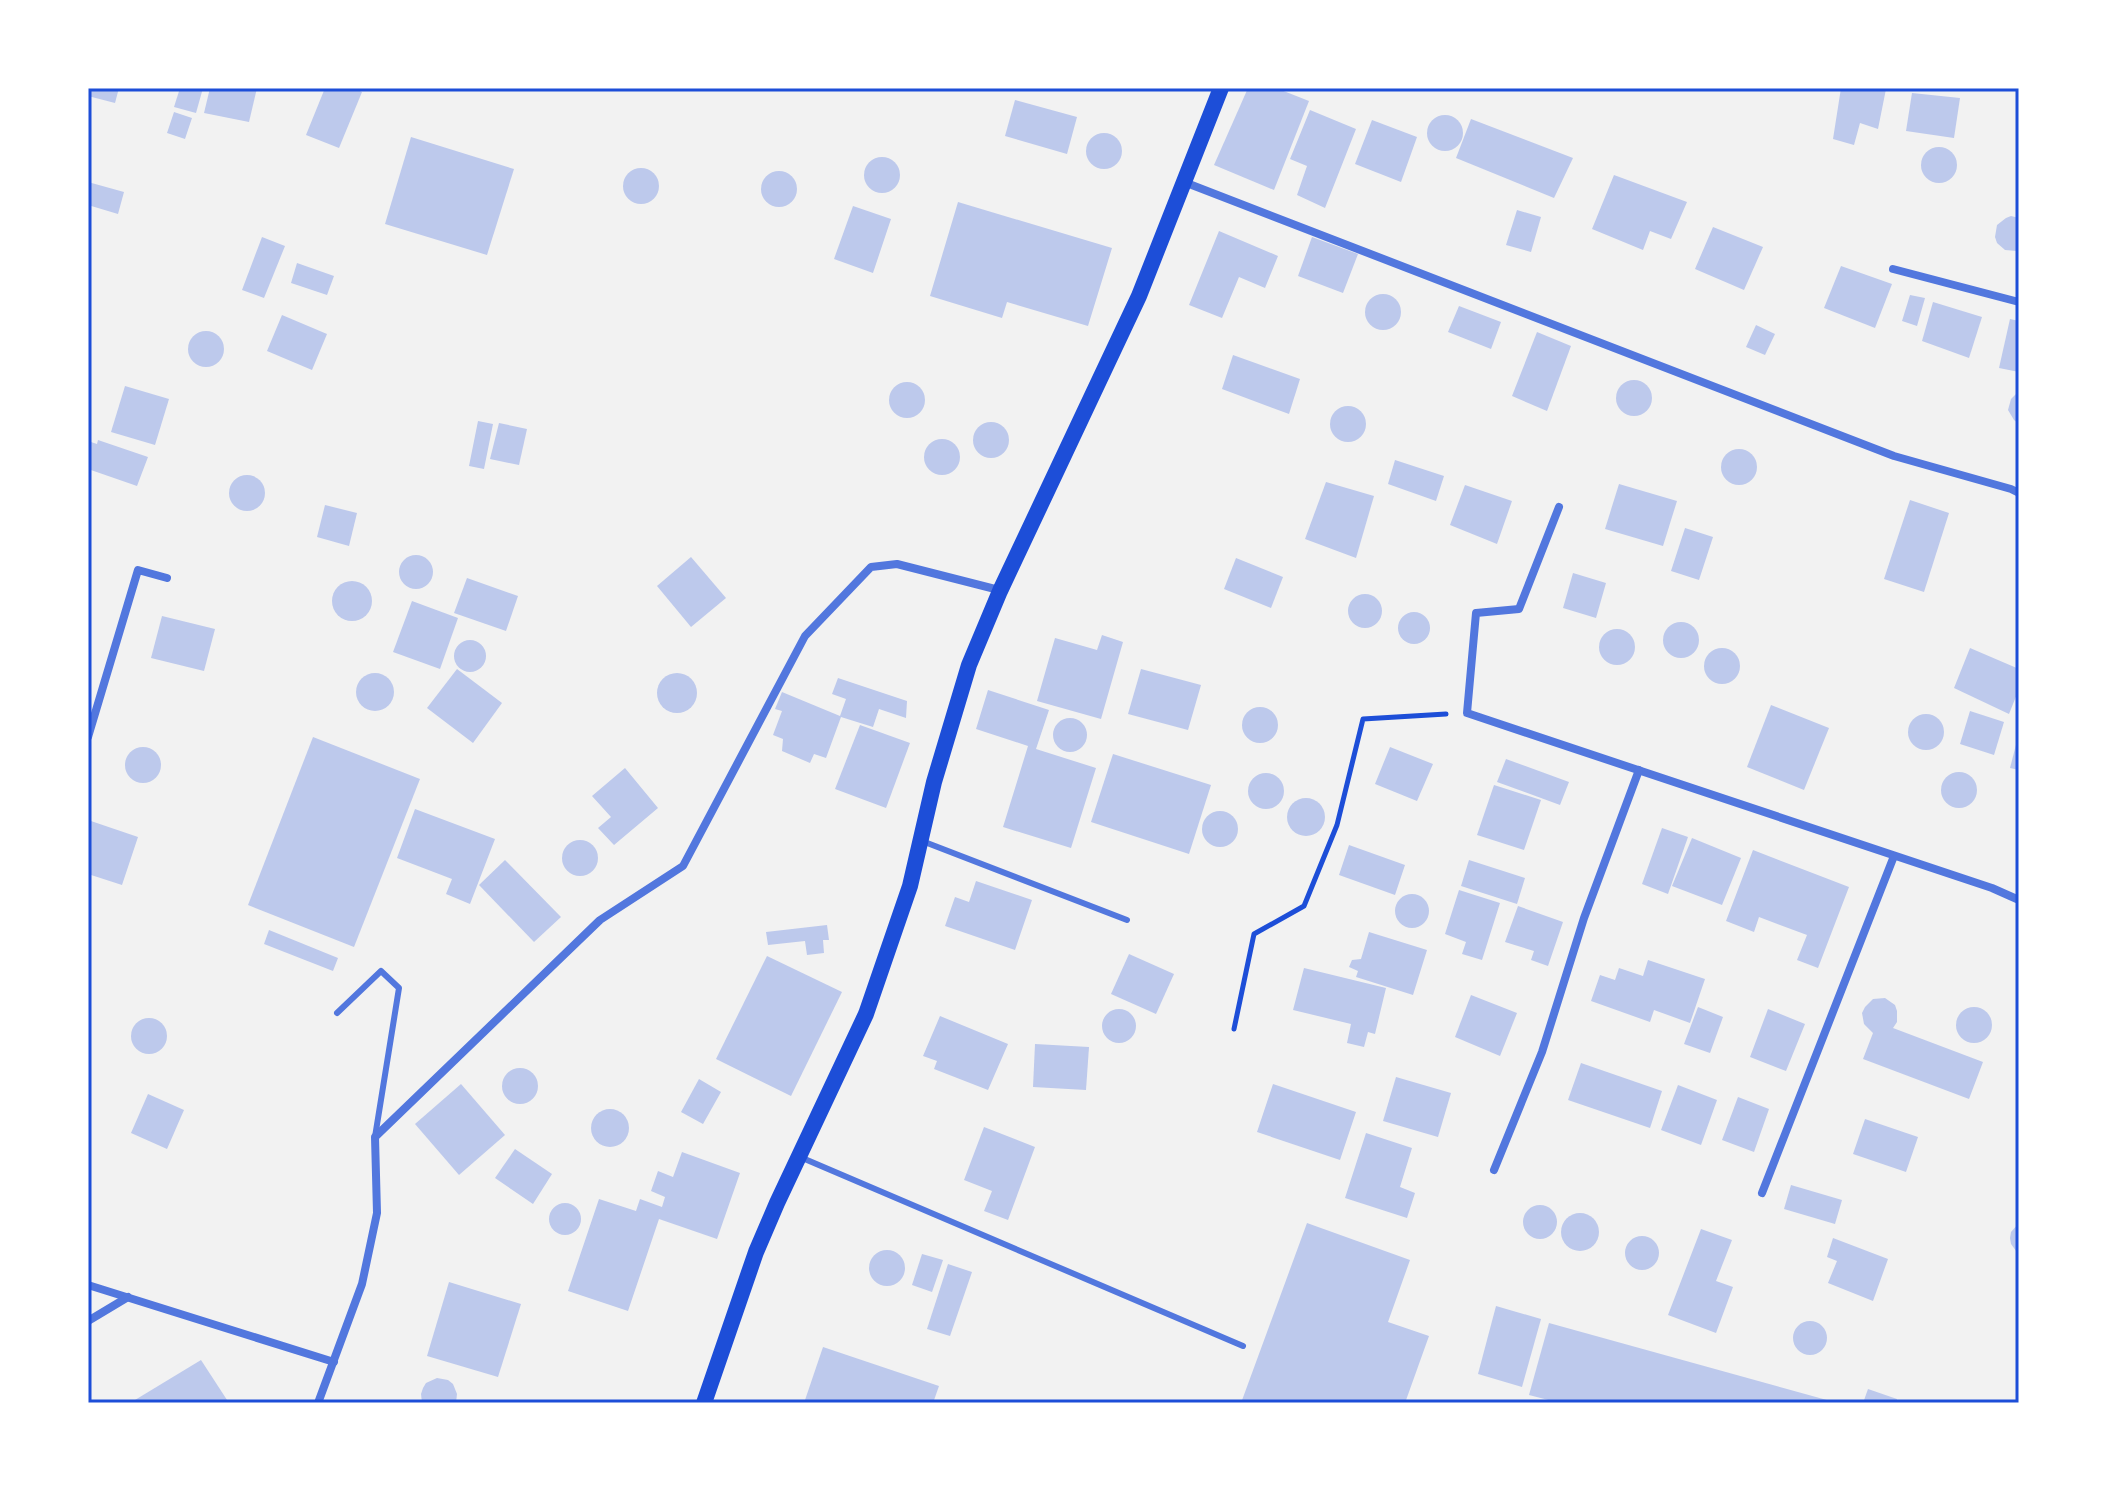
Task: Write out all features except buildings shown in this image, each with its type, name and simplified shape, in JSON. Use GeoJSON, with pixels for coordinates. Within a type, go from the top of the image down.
{"type":"FeatureCollection","features":[{"type":"Feature","properties":{"kind":"main road"},"geometry":{"type":"LineString","coordinates":[[704,1403],[756,1252],[866,1014],[910,886],[934,782],[969,665],[1000,591],[1139,296],[1221,88]]}},
{"type":"Feature","properties":{"kind":"street"},"geometry":{"type":"LineString","coordinates":[[1184,182],[1894,456],[2019,493]]}},
{"type":"Feature","properties":{"kind":"street"},"geometry":{"type":"LineString","coordinates":[[1893,269],[2019,302]]}},
{"type":"Feature","properties":{"kind":"street"},"geometry":{"type":"LineString","coordinates":[[1559,507],[1519,609],[1476,613],[1467,713],[1992,888],[2019,900]]}},
{"type":"Feature","properties":{"kind":"street"},"geometry":{"type":"LineString","coordinates":[[318,1403],[362,1284],[377,1213],[375,1137],[600,920],[683,866],[805,636],[871,567],[897,564],[1000,591]]}},
{"type":"Feature","properties":{"kind":"street"},"geometry":{"type":"LineString","coordinates":[[88,737],[138,570],[167,578]]}},
{"type":"Feature","properties":{"kind":"street"},"geometry":{"type":"LineString","coordinates":[[1494,1170],[1542,1052],[1584,918],[1639,770]]}},
{"type":"Feature","properties":{"kind":"street"},"geometry":{"type":"LineString","coordinates":[[1762,1193],[1894,856]]}},
{"type":"Feature","properties":{"kind":"street"},"geometry":{"type":"LineString","coordinates":[[88,1285],[334,1362]]}},
{"type":"Feature","properties":{"kind":"street"},"geometry":{"type":"LineString","coordinates":[[88,1321],[128,1297]]}},
{"type":"Feature","properties":{"kind":"lane"},"geometry":{"type":"LineString","coordinates":[[922,841],[1127,920]]}},
{"type":"Feature","properties":{"kind":"lane"},"geometry":{"type":"LineString","coordinates":[[337,1013],[381,971],[399,988],[375,1137]]}},
{"type":"Feature","properties":{"kind":"lane"},"geometry":{"type":"LineString","coordinates":[[800,1157],[1243,1346]]}},
{"type":"Feature","properties":{"kind":"path"},"geometry":{"type":"LineString","coordinates":[[1234,1029],[1254,934],[1304,906],[1337,825],[1363,719],[1467,713]]}}]}
